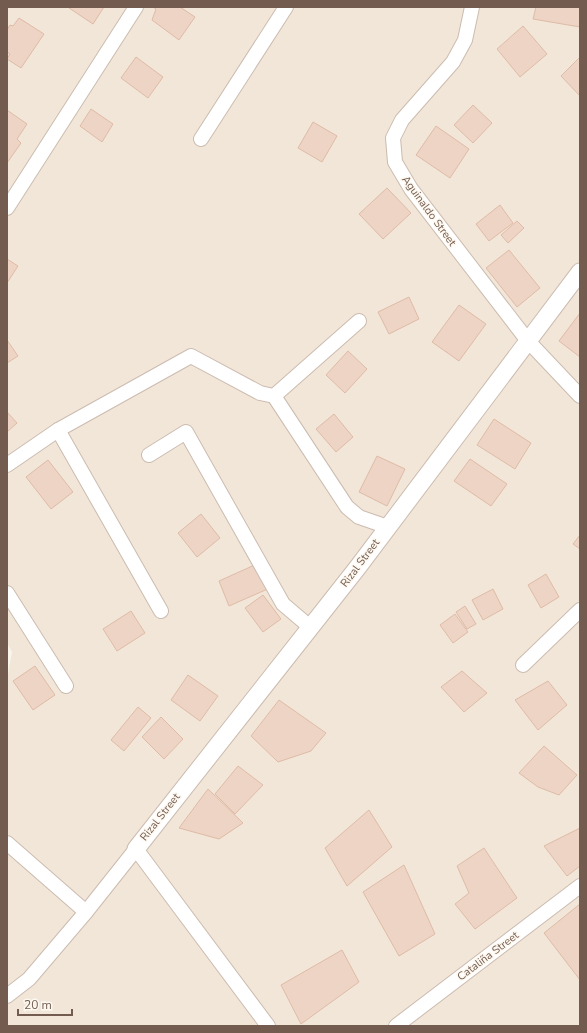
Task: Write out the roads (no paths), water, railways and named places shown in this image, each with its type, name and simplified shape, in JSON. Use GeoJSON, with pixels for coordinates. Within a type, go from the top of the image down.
{"type":"FeatureCollection","features":[{"type":"Feature","properties":{"kind":"street"},"geometry":{"type":"LineString","coordinates":[[7,208],[136,7]]}},
{"type":"Feature","properties":{"kind":"street"},"geometry":{"type":"LineString","coordinates":[[201,139],[286,7]]}},
{"type":"Feature","properties":{"kind":"street","name":"Aguinaldo Street"},"geometry":{"type":"LineString","coordinates":[[472,7],[465,40],[453,62],[402,120],[393,138],[395,162],[411,189],[528,341],[580,396]]}},
{"type":"Feature","properties":{"kind":"street","name":"Rizal Street"},"geometry":{"type":"LineString","coordinates":[[136,849],[388,527],[580,272]]}},
{"type":"Feature","properties":{"kind":"street"},"geometry":{"type":"LineString","coordinates":[[274,396],[359,321]]}},
{"type":"Feature","properties":{"kind":"street"},"geometry":{"type":"LineString","coordinates":[[7,466],[58,430],[191,356],[260,393],[274,396],[346,507],[359,517],[388,527]]}},
{"type":"Feature","properties":{"kind":"street"},"geometry":{"type":"LineString","coordinates":[[58,430],[161,611]]}},
{"type":"Feature","properties":{"kind":"street"},"geometry":{"type":"LineString","coordinates":[[149,455],[186,432],[283,604],[310,628]]}},
{"type":"Feature","properties":{"kind":"street"},"geometry":{"type":"LineString","coordinates":[[7,593],[66,686]]}},
{"type":"Feature","properties":{"kind":"street"},"geometry":{"type":"LineString","coordinates":[[523,665],[580,610]]}},
{"type":"Feature","properties":{"kind":"street"},"geometry":{"type":"LineString","coordinates":[[7,843],[86,912]]}},
{"type":"Feature","properties":{"kind":"street"},"geometry":{"type":"LineString","coordinates":[[7,996],[29,979],[86,912],[136,849],[268,1026]]}},
{"type":"Feature","properties":{"kind":"street","name":"Cataliña Street"},"geometry":{"type":"LineString","coordinates":[[396,1026],[580,886]]}}]}
